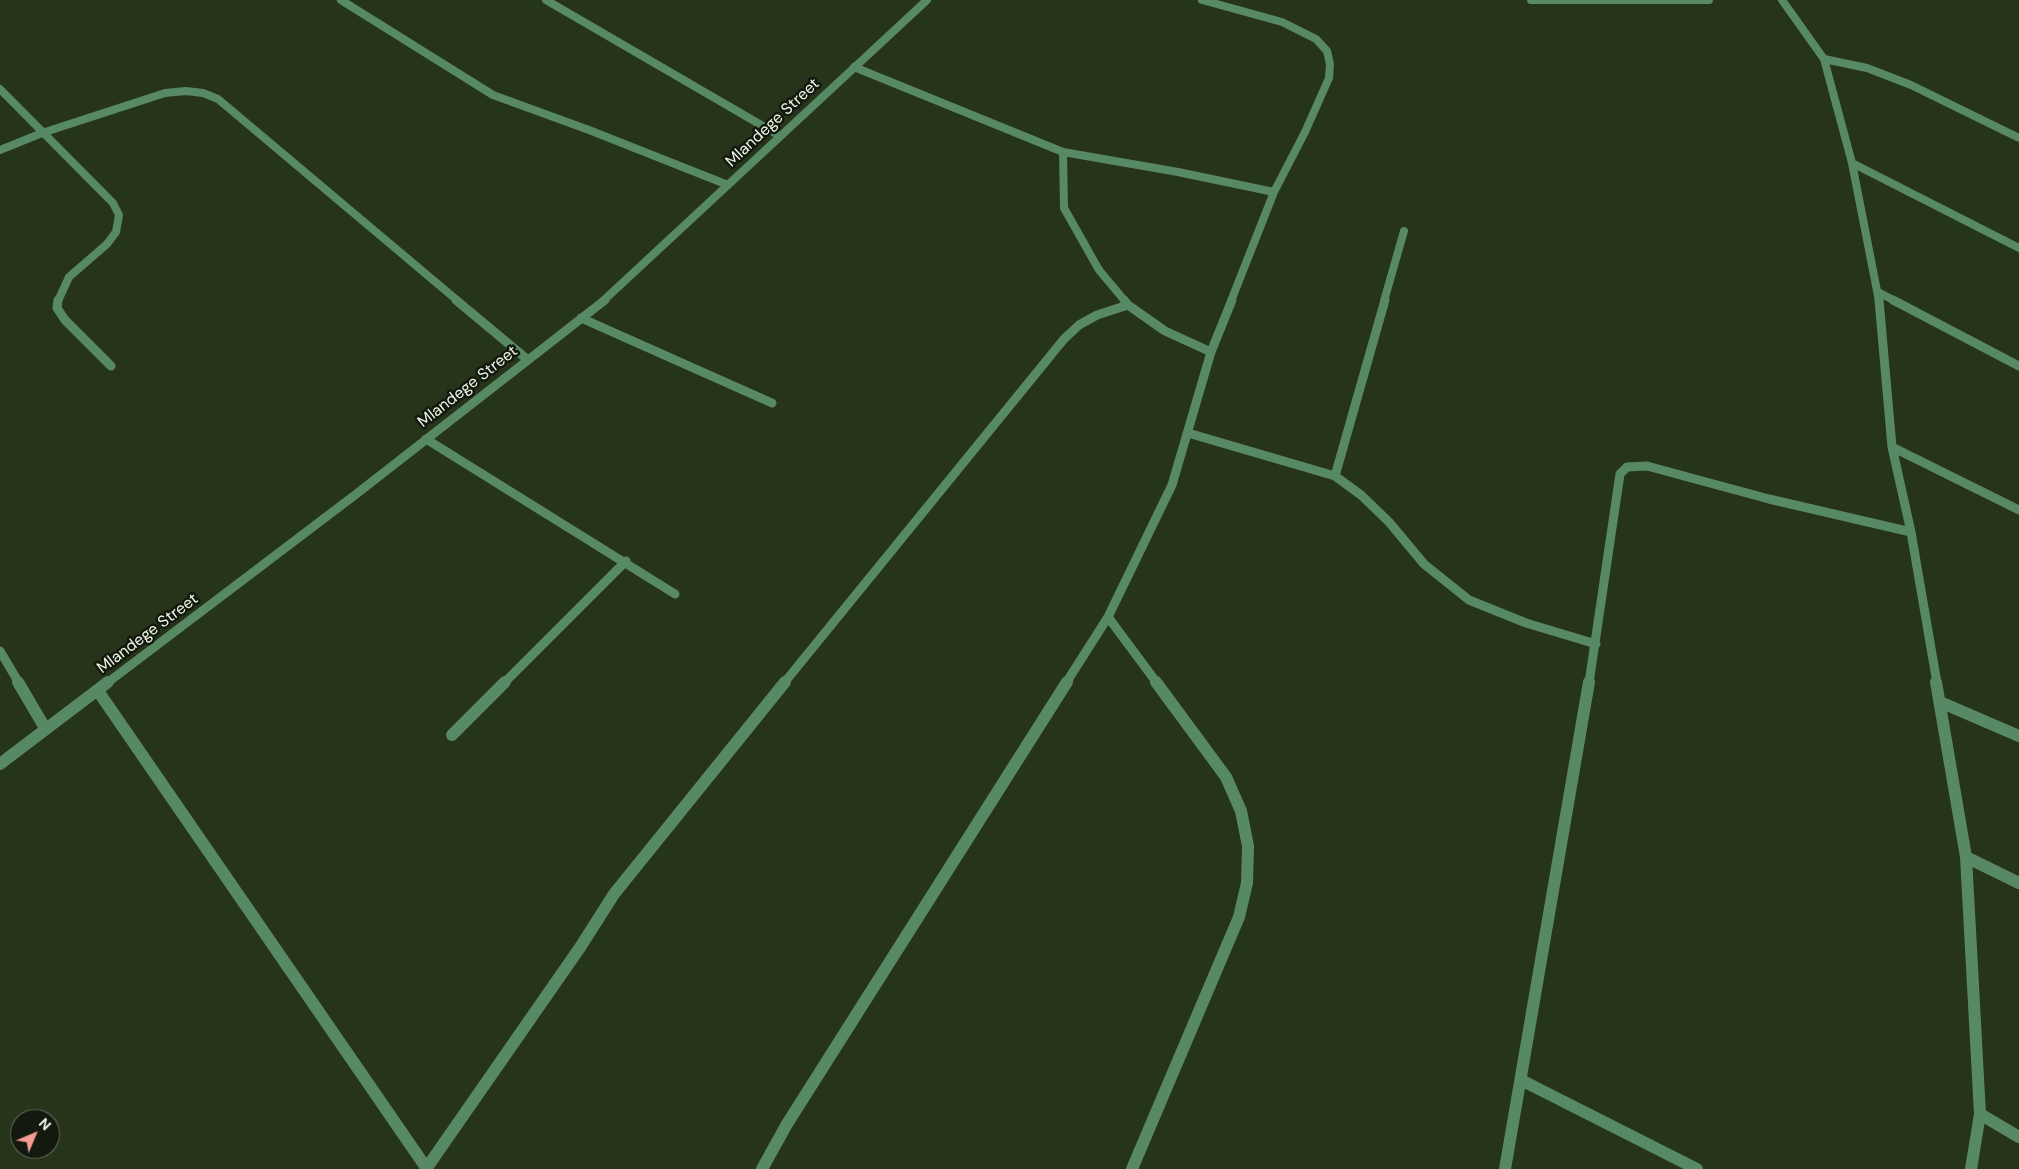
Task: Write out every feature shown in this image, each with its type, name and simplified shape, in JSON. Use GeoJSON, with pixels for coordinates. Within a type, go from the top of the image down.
{"type":"FeatureCollection","features":[{"type":"Feature","properties":{"kind":"street"},"geometry":{"type":"LineString","coordinates":[[341,0],[493,96],[589,130],[728,185]]}},
{"type":"Feature","properties":{"kind":"street"},"geometry":{"type":"LineString","coordinates":[[546,0],[780,136]]}},
{"type":"Feature","properties":{"kind":"street","name":"Mlandege Street"},"geometry":{"type":"LineString","coordinates":[[0,764],[44,728],[98,691],[616,291],[927,0]]}},
{"type":"Feature","properties":{"kind":"street"},"geometry":{"type":"LineString","coordinates":[[762,1169],[787,1124],[1108,617],[1172,485],[1211,352],[1274,192],[1305,132],[1329,78],[1330,64],[1327,50],[1316,39],[1302,30],[1282,22],[1202,0]]}},
{"type":"Feature","properties":{"kind":"street"},"geometry":{"type":"LineString","coordinates":[[1531,0],[1709,0]]}},
{"type":"Feature","properties":{"kind":"street"},"geometry":{"type":"LineString","coordinates":[[1782,0],[1824,59],[1852,163],[1878,292],[1892,447],[1911,532],[1966,856],[1980,1114],[1971,1169]]}},
{"type":"Feature","properties":{"kind":"street"},"geometry":{"type":"LineString","coordinates":[[1824,59],[1867,68],[1911,85],[2019,138]]}},
{"type":"Feature","properties":{"kind":"street"},"geometry":{"type":"LineString","coordinates":[[854,67],[1063,152],[1178,172],[1274,192]]}},
{"type":"Feature","properties":{"kind":"street"},"geometry":{"type":"LineString","coordinates":[[0,89],[112,202],[119,215],[116,232],[107,244],[69,277],[58,297],[57,308],[65,320],[112,366]]}},
{"type":"Feature","properties":{"kind":"street"},"geometry":{"type":"LineString","coordinates":[[0,150],[42,133],[165,93],[195,92],[218,99],[528,360]]}},
{"type":"Feature","properties":{"kind":"street"},"geometry":{"type":"LineString","coordinates":[[1063,152],[1064,208],[1099,270],[1128,305],[1165,331],[1211,352]]}},
{"type":"Feature","properties":{"kind":"street"},"geometry":{"type":"LineString","coordinates":[[1852,163],[2019,248]]}},
{"type":"Feature","properties":{"kind":"street"},"geometry":{"type":"LineString","coordinates":[[1335,476],[1404,231]]}},
{"type":"Feature","properties":{"kind":"street"},"geometry":{"type":"LineString","coordinates":[[1878,292],[2019,366]]}},
{"type":"Feature","properties":{"kind":"street"},"geometry":{"type":"LineString","coordinates":[[98,691],[426,1169],[581,946],[614,894],[1019,393],[1064,339],[1080,325],[1097,314],[1128,305]]}},
{"type":"Feature","properties":{"kind":"street"},"geometry":{"type":"LineString","coordinates":[[581,318],[772,403]]}},
{"type":"Feature","properties":{"kind":"street"},"geometry":{"type":"LineString","coordinates":[[1188,433],[1335,476],[1361,495],[1389,522],[1424,564],[1469,600],[1526,623],[1596,644]]}},
{"type":"Feature","properties":{"kind":"street"},"geometry":{"type":"LineString","coordinates":[[426,439],[675,594]]}},
{"type":"Feature","properties":{"kind":"street"},"geometry":{"type":"LineString","coordinates":[[1892,447],[2019,510]]}},
{"type":"Feature","properties":{"kind":"street"},"geometry":{"type":"LineString","coordinates":[[1505,1169],[1596,644],[1620,474],[1627,467],[1636,465],[1647,466],[1769,499],[1911,532]]}},
{"type":"Feature","properties":{"kind":"street"},"geometry":{"type":"LineString","coordinates":[[452,735],[626,562]]}},
{"type":"Feature","properties":{"kind":"street"},"geometry":{"type":"LineString","coordinates":[[1108,617],[1226,777],[1241,811],[1248,846],[1247,884],[1239,917],[1132,1169]]}},
{"type":"Feature","properties":{"kind":"street"},"geometry":{"type":"LineString","coordinates":[[0,652],[44,728]]}},
{"type":"Feature","properties":{"kind":"street"},"geometry":{"type":"LineString","coordinates":[[1940,702],[2019,736]]}},
{"type":"Feature","properties":{"kind":"street"},"geometry":{"type":"LineString","coordinates":[[1966,856],[2019,884]]}},
{"type":"Feature","properties":{"kind":"street"},"geometry":{"type":"LineString","coordinates":[[1521,1080],[1697,1169]]}},
{"type":"Feature","properties":{"kind":"street"},"geometry":{"type":"LineString","coordinates":[[1980,1114],[2019,1137]]}}]}
